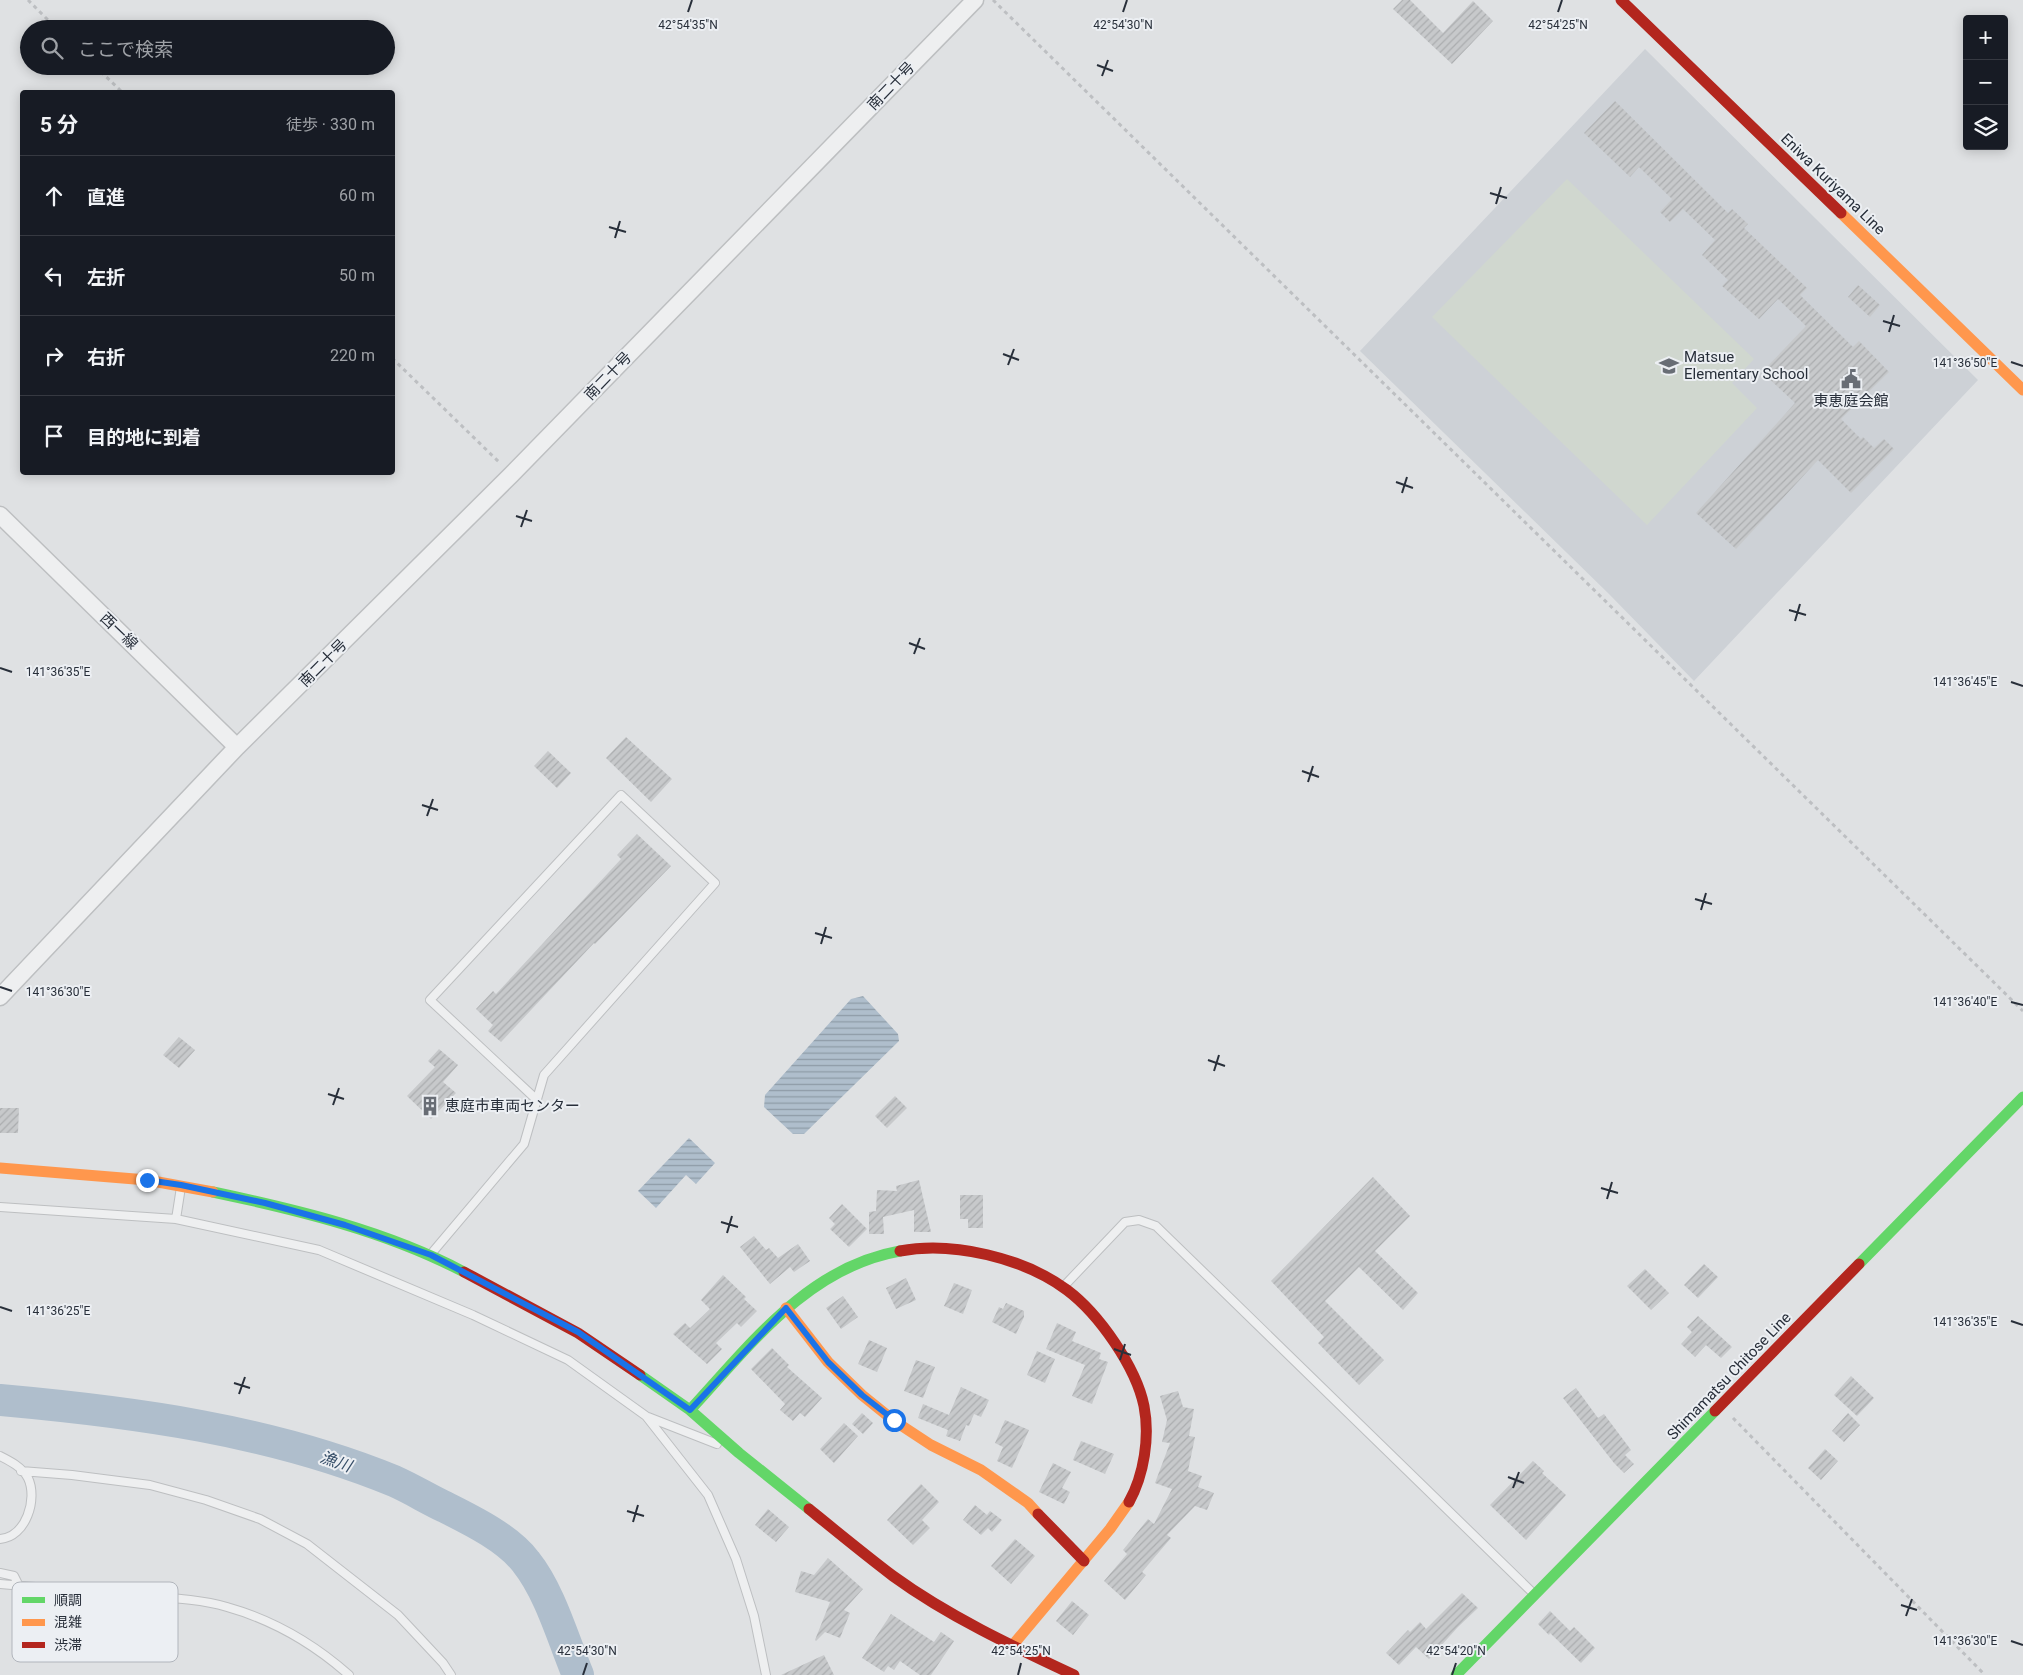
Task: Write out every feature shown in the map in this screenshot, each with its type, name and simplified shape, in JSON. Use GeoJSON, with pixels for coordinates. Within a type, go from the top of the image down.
{"type":"FeatureCollection","features":[{"type":"Feature","properties":{"kind":"street","name":"南二十号"},"geometry":{"type":"LineString","coordinates":[[0,997],[237,747],[512,475],[975,0]]}},
{"type":"Feature","properties":{"kind":"street","name":"Eniwa Kuriyama Line"},"geometry":{"type":"LineString","coordinates":[[1621,0],[2023,390]]}},
{"type":"Feature","properties":{"kind":"street","name":"西一線"},"geometry":{"type":"LineString","coordinates":[[0,515],[237,747]]}},
{"type":"Feature","properties":{"kind":"street","name":"Shimamatsu Chitose Line"},"geometry":{"type":"LineString","coordinates":[[1456,1675],[2023,1097]]}},
{"type":"Feature","properties":{"kind":"street"},"geometry":{"type":"LineString","coordinates":[[0,1168],[147,1180],[181,1185],[265,1203],[318,1218],[431,1255],[578,1332],[690,1410],[739,1453],[893,1576],[942,1608],[1012,1646],[1074,1675]]}},
{"type":"Feature","properties":{"kind":"street"},"geometry":{"type":"LineString","coordinates":[[690,1410],[786,1308],[834,1272],[868,1259],[894,1251],[941,1247],[1015,1263],[1052,1280],[1084,1306],[1101,1325],[1122,1354],[1136,1382],[1144,1406],[1146,1427],[1143,1458],[1134,1491],[1118,1518],[1012,1646]]}},
{"type":"Feature","properties":{"kind":"street"},"geometry":{"type":"LineString","coordinates":[[786,1308],[828,1362],[862,1395],[931,1445],[981,1470],[1028,1503],[1084,1561]]}},
{"type":"Feature","properties":{"kind":"lane"},"geometry":{"type":"LineString","coordinates":[[431,1255],[524,1144],[537,1100],[544,1074],[715,883],[621,795],[430,1000],[537,1100]]}},
{"type":"Feature","properties":{"kind":"lane"},"geometry":{"type":"LineString","coordinates":[[176,1219],[181,1185]]}},
{"type":"Feature","properties":{"kind":"lane"},"geometry":{"type":"LineString","coordinates":[[0,1207],[176,1219],[319,1250],[473,1315],[568,1360],[646,1416],[739,1453]]}},
{"type":"Feature","properties":{"kind":"lane"},"geometry":{"type":"LineString","coordinates":[[1062,1288],[1125,1222],[1139,1220],[1156,1226],[1535,1595]]}},
{"type":"Feature","properties":{"kind":"lane"},"geometry":{"type":"LineString","coordinates":[[646,1416],[708,1495],[736,1559],[754,1616],[766,1675]]}},
{"type":"Feature","properties":{"kind":"lane"},"geometry":{"type":"LineString","coordinates":[[0,1456],[15,1464],[28,1478],[31,1499],[27,1519],[16,1531],[4,1538],[0,1538]]}},
{"type":"Feature","properties":{"kind":"lane"},"geometry":{"type":"LineString","coordinates":[[22,1471],[150,1485],[206,1500],[260,1519],[307,1544],[398,1616],[443,1663],[450,1675]]}},
{"type":"Feature","properties":{"kind":"lane"},"geometry":{"type":"LineString","coordinates":[[0,1574],[14,1576],[17,1582]]}},
{"type":"Feature","properties":{"kind":"lane"},"geometry":{"type":"LineString","coordinates":[[178,1599],[226,1606],[268,1622],[302,1638],[333,1660],[349,1675]]}},
{"type":"Feature","properties":{"kind":"path"},"geometry":{"type":"LineString","coordinates":[[28,0],[48,20]]}},
{"type":"Feature","properties":{"kind":"path"},"geometry":{"type":"LineString","coordinates":[[994,0],[2023,1010]]}},
{"type":"Feature","properties":{"kind":"path"},"geometry":{"type":"LineString","coordinates":[[104,75],[120,90]]}},
{"type":"Feature","properties":{"kind":"path"},"geometry":{"type":"LineString","coordinates":[[395,361],[512,475]]}},
{"type":"Feature","properties":{"kind":"path"},"geometry":{"type":"LineString","coordinates":[[1721,1406],[1985,1675]]}},
{"type":"Feature","properties":{"kind":"shaded area","name":"Matsue Elementary School"},"geometry":{"type":"Polygon","coordinates":[[[1645,49],[1978,380],[1694,681],[1609,594],[1360,351],[1645,49]]]}},
{"type":"Feature","properties":{"kind":"shaded area"},"geometry":{"type":"Polygon","coordinates":[[[1567,179],[1754,359],[1732,383],[1757,408],[1647,525],[1432,317],[1567,179]]]}},
{"type":"Feature","properties":{"kind":"water"},"geometry":{"type":"Polygon","coordinates":[[[863,996],[898,1034],[899,1041],[804,1134],[793,1134],[764,1107],[765,1095],[851,999],[863,996]]]}},
{"type":"Feature","properties":{"kind":"water"},"geometry":{"type":"Polygon","coordinates":[[[689,1138],[715,1163],[696,1184],[686,1175],[656,1208],[638,1191],[689,1138]]]}},
{"type":"Feature","properties":{"kind":"building"},"geometry":{"type":"Polygon","coordinates":[[[1402,0],[1410,0],[1443,33],[1473,1],[1493,21],[1452,64],[1393,9],[1402,0]]]}},
{"type":"Feature","properties":{"kind":"building"},"geometry":{"type":"Polygon","coordinates":[[[1615,101],[1728,213],[1732,209],[1748,224],[1744,228],[1807,288],[1800,295],[1853,347],[1859,341],[1889,372],[1841,419],[1861,439],[1863,437],[1874,448],[1884,439],[1894,449],[1851,493],[1818,460],[1736,549],[1696,513],[1795,403],[1762,372],[1806,326],[1778,299],[1759,319],[1722,286],[1728,280],[1702,255],[1715,240],[1683,209],[1670,222],[1660,212],[1672,199],[1639,167],[1630,177],[1584,133],[1615,101]]]}},
{"type":"Feature","properties":{"kind":"building"},"geometry":{"type":"Polygon","coordinates":[[[1858,285],[1880,305],[1870,317],[1848,297],[1858,285]]]}},
{"type":"Feature","properties":{"kind":"building"},"geometry":{"type":"Polygon","coordinates":[[[626,737],[672,779],[651,802],[606,758],[626,737]]]}},
{"type":"Feature","properties":{"kind":"building"},"geometry":{"type":"Polygon","coordinates":[[[548,751],[571,773],[557,788],[534,766],[548,751]]]}},
{"type":"Feature","properties":{"kind":"building"},"geometry":{"type":"Polygon","coordinates":[[[637,834],[671,866],[594,943],[501,1042],[488,1031],[493,1025],[476,1009],[493,991],[496,994],[621,859],[617,855],[637,834]]]}},
{"type":"Feature","properties":{"kind":"building"},"geometry":{"type":"Polygon","coordinates":[[[179,1037],[195,1050],[179,1068],[163,1055],[179,1037]]]}},
{"type":"Feature","properties":{"kind":"building","name":"恵庭市車両センター"},"geometry":{"type":"Polygon","coordinates":[[[439,1049],[458,1065],[443,1082],[456,1093],[431,1119],[407,1096],[435,1067],[428,1061],[439,1049]]]}},
{"type":"Feature","properties":{"kind":"building"},"geometry":{"type":"Polygon","coordinates":[[[895,1096],[907,1108],[887,1128],[875,1116],[895,1096]]]}},
{"type":"Feature","properties":{"kind":"building"},"geometry":{"type":"Polygon","coordinates":[[[0,1108],[19,1108],[18,1133],[0,1133],[0,1108]]]}},
{"type":"Feature","properties":{"kind":"building"},"geometry":{"type":"Polygon","coordinates":[[[1373,1177],[1410,1216],[1375,1251],[1418,1293],[1403,1310],[1359,1267],[1325,1301],[1384,1360],[1359,1385],[1318,1343],[1324,1337],[1271,1281],[1373,1177]]]}},
{"type":"Feature","properties":{"kind":"building"},"geometry":{"type":"Polygon","coordinates":[[[919,1180],[931,1232],[914,1232],[914,1210],[883,1217],[884,1234],[869,1234],[869,1212],[876,1211],[877,1190],[897,1191],[896,1186],[919,1180]]]}},
{"type":"Feature","properties":{"kind":"building"},"geometry":{"type":"Polygon","coordinates":[[[960,1195],[983,1195],[983,1228],[968,1228],[968,1219],[960,1219],[960,1195]]]}},
{"type":"Feature","properties":{"kind":"building"},"geometry":{"type":"Polygon","coordinates":[[[842,1204],[867,1229],[849,1247],[830,1229],[835,1224],[829,1218],[842,1204]]]}},
{"type":"Feature","properties":{"kind":"building"},"geometry":{"type":"Polygon","coordinates":[[[754,1236],[766,1250],[769,1248],[778,1258],[798,1244],[810,1261],[794,1272],[790,1267],[770,1284],[740,1247],[754,1236]]]}},
{"type":"Feature","properties":{"kind":"building"},"geometry":{"type":"Polygon","coordinates":[[[1704,1264],[1718,1277],[1698,1298],[1684,1285],[1704,1264]]]}},
{"type":"Feature","properties":{"kind":"building"},"geometry":{"type":"Polygon","coordinates":[[[1645,1269],[1669,1293],[1651,1310],[1627,1286],[1645,1269]]]}},
{"type":"Feature","properties":{"kind":"building"},"geometry":{"type":"Polygon","coordinates":[[[723,1275],[746,1297],[744,1299],[757,1311],[741,1327],[737,1323],[716,1343],[722,1349],[707,1364],[673,1334],[685,1323],[690,1328],[710,1309],[701,1300],[723,1275]]]}},
{"type":"Feature","properties":{"kind":"building"},"geometry":{"type":"Polygon","coordinates":[[[906,1278],[916,1300],[896,1309],[886,1288],[906,1278]]]}},
{"type":"Feature","properties":{"kind":"building"},"geometry":{"type":"Polygon","coordinates":[[[954,1283],[972,1290],[963,1314],[944,1306],[954,1283]]]}},
{"type":"Feature","properties":{"kind":"building"},"geometry":{"type":"Polygon","coordinates":[[[843,1296],[858,1317],[841,1329],[826,1308],[843,1296]]]}},
{"type":"Feature","properties":{"kind":"building"},"geometry":{"type":"Polygon","coordinates":[[[1006,1303],[1024,1311],[1024,1317],[1016,1334],[992,1322],[999,1307],[1003,1309],[1006,1303]]]}},
{"type":"Feature","properties":{"kind":"building"},"geometry":{"type":"Polygon","coordinates":[[[1698,1316],[1732,1347],[1721,1358],[1706,1345],[1695,1357],[1681,1344],[1692,1332],[1687,1327],[1698,1316]]]}},
{"type":"Feature","properties":{"kind":"building"},"geometry":{"type":"Polygon","coordinates":[[[1057,1323],[1076,1332],[1072,1341],[1101,1353],[1099,1359],[1108,1362],[1092,1404],[1072,1396],[1085,1365],[1046,1349],[1057,1323]]]}},
{"type":"Feature","properties":{"kind":"building"},"geometry":{"type":"Polygon","coordinates":[[[869,1340],[887,1348],[877,1372],[858,1364],[869,1340]]]}},
{"type":"Feature","properties":{"kind":"building"},"geometry":{"type":"Polygon","coordinates":[[[772,1348],[789,1365],[787,1367],[822,1398],[805,1417],[800,1413],[793,1421],[780,1410],[785,1404],[751,1369],[772,1348]]]}},
{"type":"Feature","properties":{"kind":"building"},"geometry":{"type":"Polygon","coordinates":[[[1037,1351],[1055,1359],[1045,1383],[1027,1375],[1037,1351]]]}},
{"type":"Feature","properties":{"kind":"building"},"geometry":{"type":"Polygon","coordinates":[[[916,1360],[935,1367],[923,1398],[904,1391],[916,1360]]]}},
{"type":"Feature","properties":{"kind":"building"},"geometry":{"type":"Polygon","coordinates":[[[1851,1376],[1874,1398],[1857,1416],[1834,1395],[1851,1376]]]}},
{"type":"Feature","properties":{"kind":"building"},"geometry":{"type":"Polygon","coordinates":[[[961,1387],[989,1400],[981,1417],[974,1414],[969,1426],[966,1425],[960,1441],[946,1436],[948,1430],[918,1418],[923,1404],[949,1415],[961,1387]]]}},
{"type":"Feature","properties":{"kind":"building"},"geometry":{"type":"Polygon","coordinates":[[[1576,1388],[1598,1418],[1604,1414],[1631,1450],[1625,1455],[1634,1464],[1624,1473],[1563,1398],[1576,1388]]]}},
{"type":"Feature","properties":{"kind":"building"},"geometry":{"type":"Polygon","coordinates":[[[1178,1391],[1183,1407],[1194,1409],[1189,1436],[1195,1437],[1188,1471],[1202,1476],[1198,1487],[1214,1493],[1207,1510],[1195,1506],[1167,1535],[1171,1538],[1142,1572],[1146,1575],[1125,1600],[1104,1581],[1127,1554],[1123,1550],[1148,1519],[1154,1524],[1172,1489],[1155,1483],[1170,1443],[1162,1442],[1167,1420],[1160,1396],[1178,1391]]]}},
{"type":"Feature","properties":{"kind":"building"},"geometry":{"type":"Polygon","coordinates":[[[862,1413],[873,1423],[863,1434],[852,1424],[862,1413]]]}},
{"type":"Feature","properties":{"kind":"building"},"geometry":{"type":"Polygon","coordinates":[[[1848,1413],[1860,1425],[1844,1442],[1832,1431],[1848,1413]]]}},
{"type":"Feature","properties":{"kind":"building"},"geometry":{"type":"Polygon","coordinates":[[[1005,1420],[1029,1430],[1012,1468],[997,1461],[1003,1447],[995,1443],[1005,1420]]]}},
{"type":"Feature","properties":{"kind":"building"},"geometry":{"type":"Polygon","coordinates":[[[844,1423],[858,1436],[834,1463],[820,1449],[844,1423]]]}},
{"type":"Feature","properties":{"kind":"building"},"geometry":{"type":"Polygon","coordinates":[[[1081,1441],[1114,1454],[1105,1474],[1073,1460],[1081,1441]]]}},
{"type":"Feature","properties":{"kind":"building"},"geometry":{"type":"Polygon","coordinates":[[[1825,1449],[1838,1461],[1821,1480],[1808,1468],[1825,1449]]]}},
{"type":"Feature","properties":{"kind":"building"},"geometry":{"type":"Polygon","coordinates":[[[1533,1461],[1544,1471],[1542,1473],[1566,1495],[1526,1540],[1490,1505],[1533,1461]]]}},
{"type":"Feature","properties":{"kind":"building"},"geometry":{"type":"Polygon","coordinates":[[[1053,1463],[1071,1472],[1062,1488],[1070,1492],[1064,1504],[1039,1492],[1053,1463]]]}},
{"type":"Feature","properties":{"kind":"building"},"geometry":{"type":"Polygon","coordinates":[[[921,1484],[939,1502],[922,1520],[930,1528],[913,1545],[887,1520],[921,1484]]]}},
{"type":"Feature","properties":{"kind":"building"},"geometry":{"type":"Polygon","coordinates":[[[975,1505],[987,1515],[990,1511],[1002,1520],[992,1532],[988,1528],[981,1535],[963,1520],[975,1505]]]}},
{"type":"Feature","properties":{"kind":"building"},"geometry":{"type":"Polygon","coordinates":[[[768,1509],[789,1527],[776,1542],[755,1525],[768,1509]]]}},
{"type":"Feature","properties":{"kind":"building"},"geometry":{"type":"Polygon","coordinates":[[[1015,1539],[1035,1556],[1011,1584],[991,1566],[1015,1539]]]}},
{"type":"Feature","properties":{"kind":"building"},"geometry":{"type":"Polygon","coordinates":[[[828,1558],[863,1589],[844,1610],[850,1613],[840,1638],[825,1632],[816,1641],[830,1602],[795,1592],[801,1571],[814,1575],[828,1558]]]}},
{"type":"Feature","properties":{"kind":"building"},"geometry":{"type":"Polygon","coordinates":[[[1462,1593],[1478,1608],[1429,1659],[1416,1647],[1399,1665],[1386,1653],[1408,1630],[1410,1632],[1420,1622],[1426,1629],[1462,1593]]]}},
{"type":"Feature","properties":{"kind":"building"},"geometry":{"type":"Polygon","coordinates":[[[1072,1601],[1089,1615],[1073,1635],[1056,1621],[1072,1601]]]}},
{"type":"Feature","properties":{"kind":"building"},"geometry":{"type":"Polygon","coordinates":[[[1550,1611],[1570,1631],[1574,1627],[1595,1648],[1581,1663],[1538,1624],[1550,1611]]]}},
{"type":"Feature","properties":{"kind":"building"},"geometry":{"type":"Polygon","coordinates":[[[891,1614],[934,1642],[941,1632],[954,1641],[931,1675],[920,1675],[900,1661],[894,1670],[888,1666],[884,1672],[862,1658],[891,1614]]]}},
{"type":"Feature","properties":{"kind":"building"},"geometry":{"type":"Polygon","coordinates":[[[824,1655],[834,1675],[781,1675],[824,1655]]]}},
{"type":"Feature","properties":{"kind":"waterway","name":"漁川"},"geometry":{"type":"LineString","coordinates":[[0,1400],[150,1417],[250,1436],[347,1463],[401,1484],[477,1524],[499,1537],[518,1553],[535,1574],[549,1601],[578,1675]]}},
{"type":"Feature","properties":{"kind":"traffic: fast"},"geometry":{"type":"LineString","coordinates":[[1859,1264],[2023,1097]]}},
{"type":"Feature","properties":{"kind":"traffic: fast"},"geometry":{"type":"LineString","coordinates":[[213,1192],[309,1214],[373,1233],[464,1272]]}},
{"type":"Feature","properties":{"kind":"traffic: fast"},"geometry":{"type":"LineString","coordinates":[[690,1410],[759,1335],[809,1291],[837,1273],[867,1260],[900,1251]]}},
{"type":"Feature","properties":{"kind":"traffic: fast"},"geometry":{"type":"LineString","coordinates":[[640,1375],[690,1410],[739,1453],[809,1509]]}},
{"type":"Feature","properties":{"kind":"traffic: fast"},"geometry":{"type":"LineString","coordinates":[[1456,1675],[1715,1411]]}},
{"type":"Feature","properties":{"kind":"traffic: slow"},"geometry":{"type":"LineString","coordinates":[[1841,213],[2023,390]]}},
{"type":"Feature","properties":{"kind":"traffic: slow"},"geometry":{"type":"LineString","coordinates":[[0,1168],[147,1180],[213,1192]]}},
{"type":"Feature","properties":{"kind":"traffic: slow"},"geometry":{"type":"LineString","coordinates":[[786,1308],[828,1362],[862,1395],[893,1420],[931,1445],[981,1470],[1028,1503],[1038,1514]]}},
{"type":"Feature","properties":{"kind":"traffic: slow"},"geometry":{"type":"LineString","coordinates":[[1012,1646],[1110,1529],[1129,1502]]}},
{"type":"Feature","properties":{"kind":"traffic: jam"},"geometry":{"type":"LineString","coordinates":[[1621,0],[1841,213]]}},
{"type":"Feature","properties":{"kind":"traffic: jam"},"geometry":{"type":"LineString","coordinates":[[900,1251],[942,1248],[987,1255],[1009,1261],[1050,1279],[1067,1290],[1091,1313],[1125,1358],[1140,1391],[1144,1406],[1146,1443],[1139,1480],[1129,1502]]}},
{"type":"Feature","properties":{"kind":"traffic: jam"},"geometry":{"type":"LineString","coordinates":[[1715,1411],[1859,1264]]}},
{"type":"Feature","properties":{"kind":"traffic: jam"},"geometry":{"type":"LineString","coordinates":[[464,1272],[578,1333],[640,1375]]}},
{"type":"Feature","properties":{"kind":"traffic: jam"},"geometry":{"type":"LineString","coordinates":[[809,1509],[914,1591],[958,1617],[1074,1675]]}},
{"type":"Feature","properties":{"kind":"traffic: jam"},"geometry":{"type":"LineString","coordinates":[[1038,1514],[1084,1561]]}},
{"type":"Feature","properties":{"kind":"place","name":"Matsue Elementary School"},"geometry":{"type":"Point","coordinates":[1669,366]}},
{"type":"Feature","properties":{"kind":"place","name":"東恵庭会館"},"geometry":{"type":"Point","coordinates":[1851,379]}},
{"type":"Feature","properties":{"kind":"place","name":"恵庭市車両センター"},"geometry":{"type":"Point","coordinates":[430,1106]}},
{"type":"Feature","properties":{"kind":"route"},"geometry":{"type":"LineString","coordinates":[[147,1180],[181,1185],[265,1203],[345,1225],[431,1255],[578,1332],[690,1410],[786,1308],[828,1362],[862,1395],[894,1420]]}}]}
